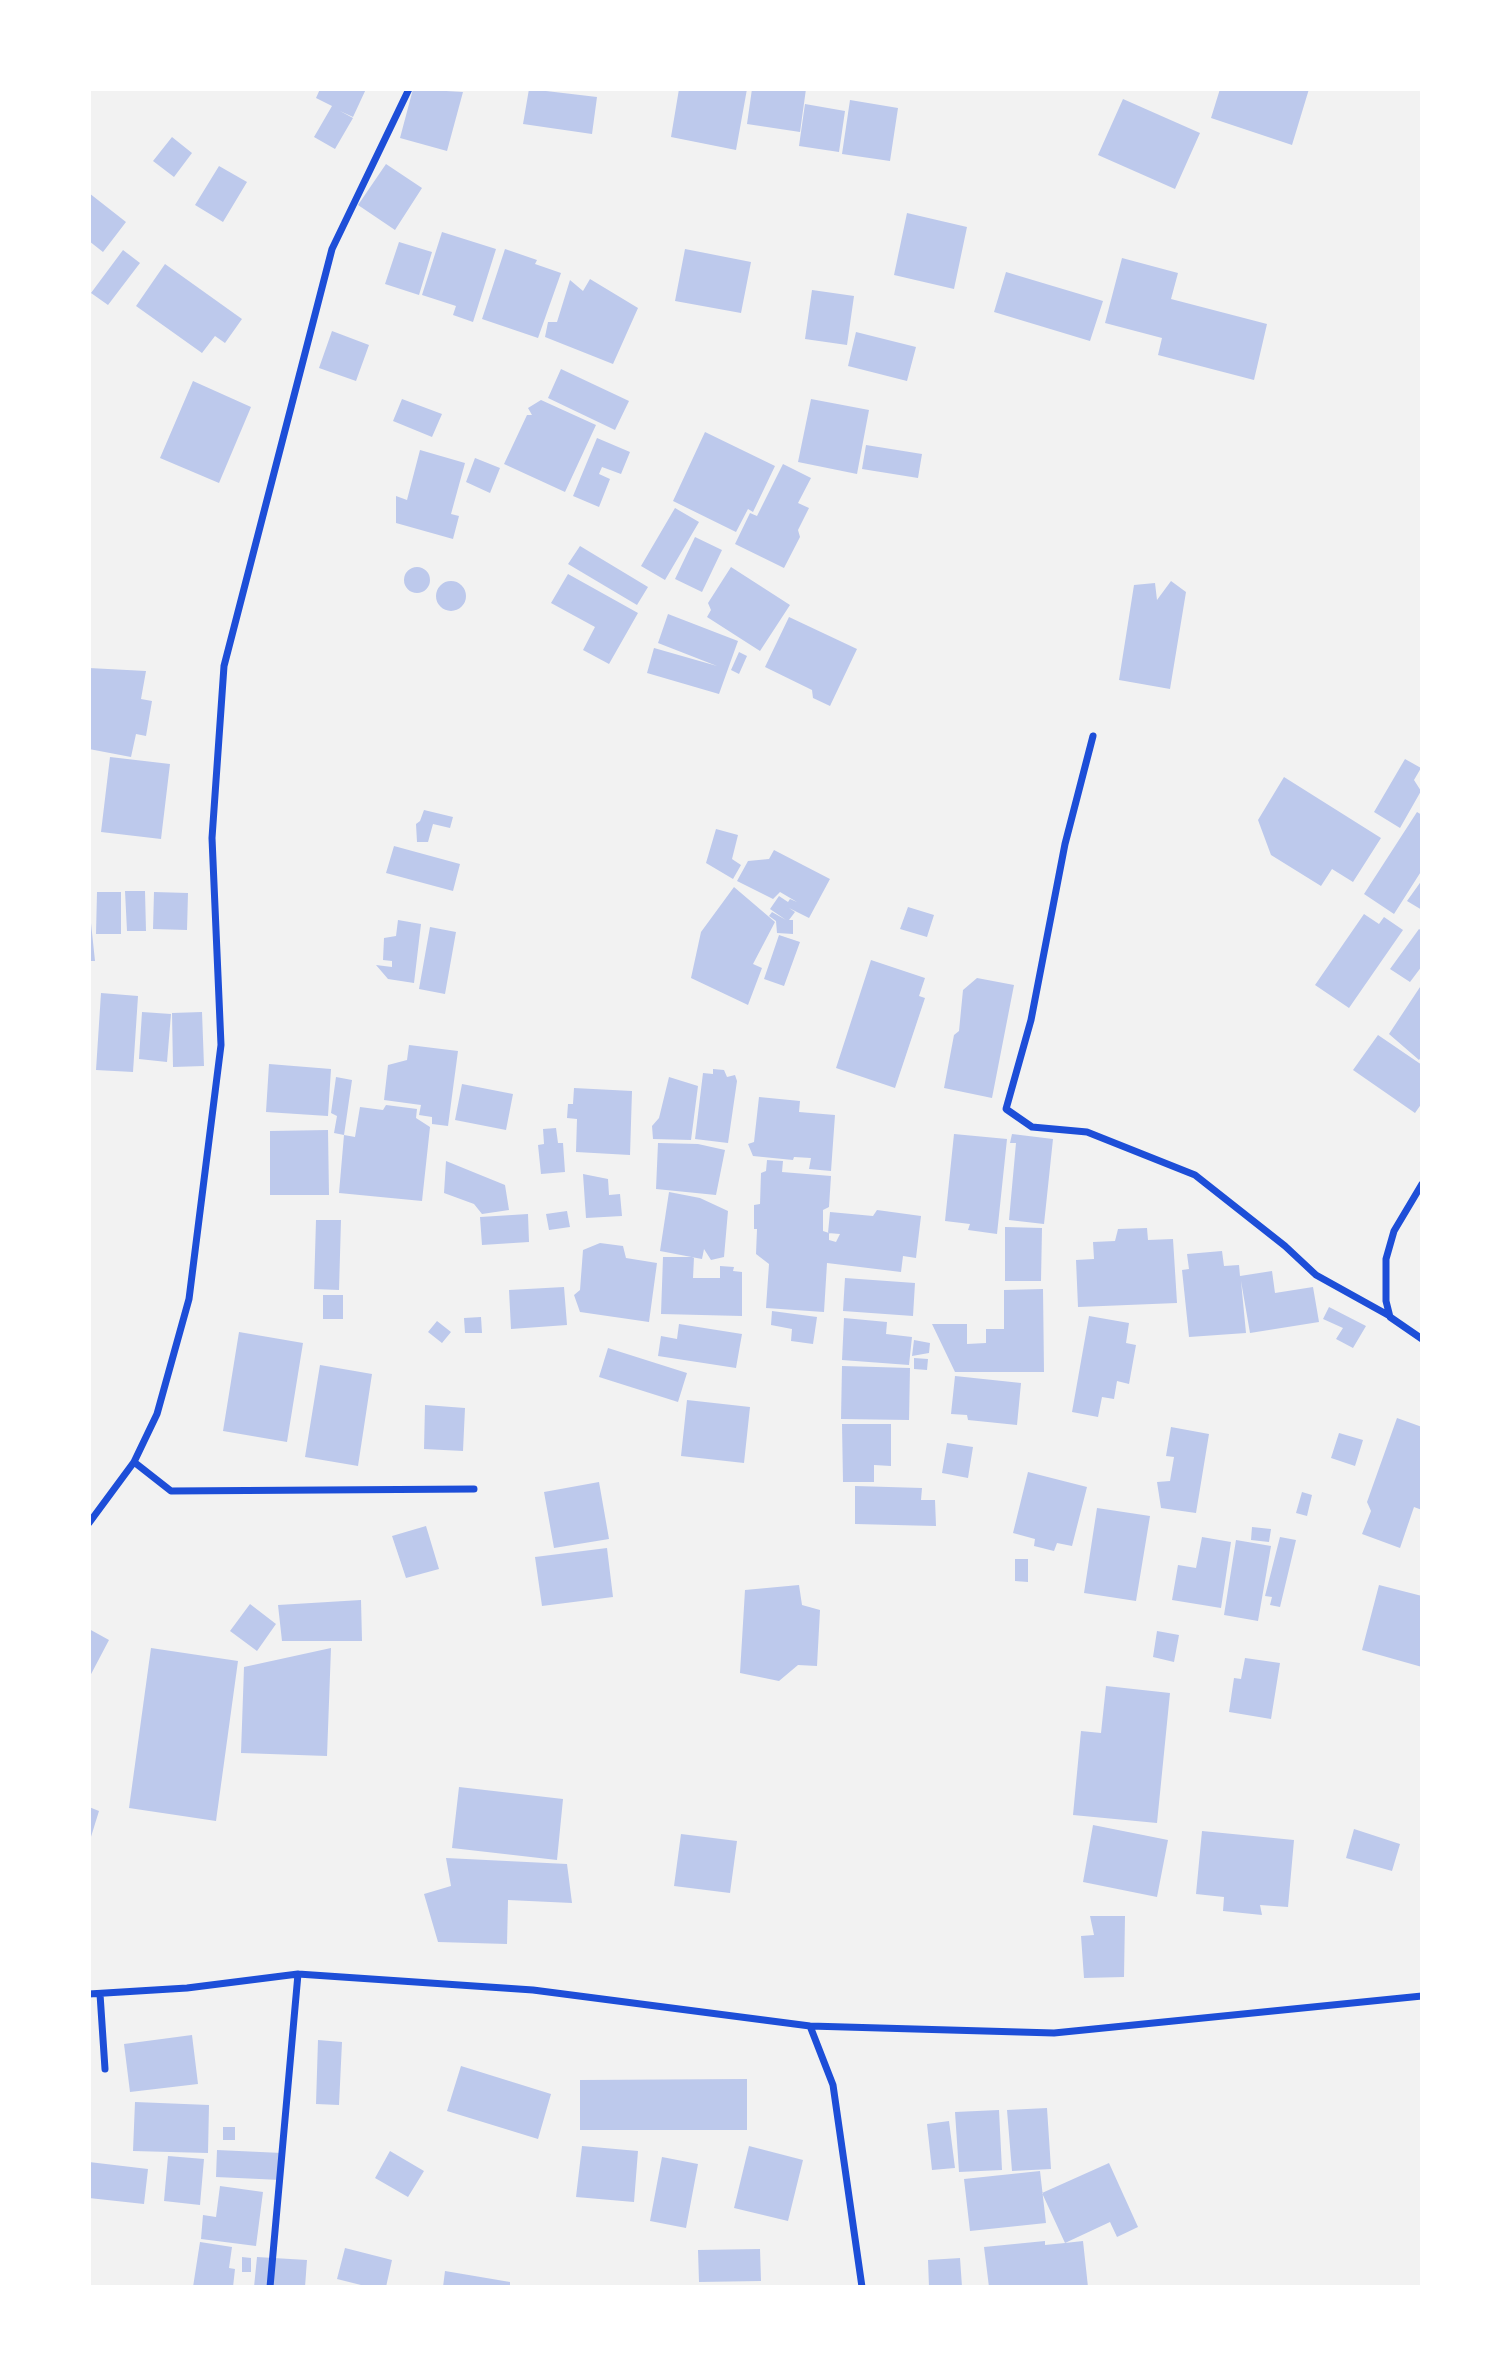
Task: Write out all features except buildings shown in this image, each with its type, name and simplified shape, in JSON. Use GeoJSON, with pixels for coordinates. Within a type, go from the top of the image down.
{"type":"FeatureCollection","features":[{"type":"Feature","properties":{"kind":"street"},"geometry":{"type":"LineString","coordinates":[[89,1523],[134,1462],[157,1414],[189,1299],[221,1045],[212,838],[224,666],[332,248],[410,89]]}},
{"type":"Feature","properties":{"kind":"street"},"geometry":{"type":"LineString","coordinates":[[1093,736],[1065,844],[1031,1020],[1006,1109],[1032,1127],[1087,1132],[1195,1175],[1285,1246],[1316,1275],[1388,1315],[1422,1339]]}},
{"type":"Feature","properties":{"kind":"street"},"geometry":{"type":"LineString","coordinates":[[1388,1315],[1386,1259],[1394,1231],[1422,1184]]}},
{"type":"Feature","properties":{"kind":"street"},"geometry":{"type":"LineString","coordinates":[[134,1462],[171,1491],[474,1489]]}},
{"type":"Feature","properties":{"kind":"street"},"geometry":{"type":"LineString","coordinates":[[270,2287],[298,1974]]}},
{"type":"Feature","properties":{"kind":"street"},"geometry":{"type":"LineString","coordinates":[[89,1994],[187,1988],[298,1974],[533,1990],[810,2026],[1054,2033],[1422,1996]]}},
{"type":"Feature","properties":{"kind":"street"},"geometry":{"type":"LineString","coordinates":[[100,1994],[104,2069]]}},
{"type":"Feature","properties":{"kind":"street"},"geometry":{"type":"LineString","coordinates":[[810,2026],[833,2085],[862,2287]]}}]}
